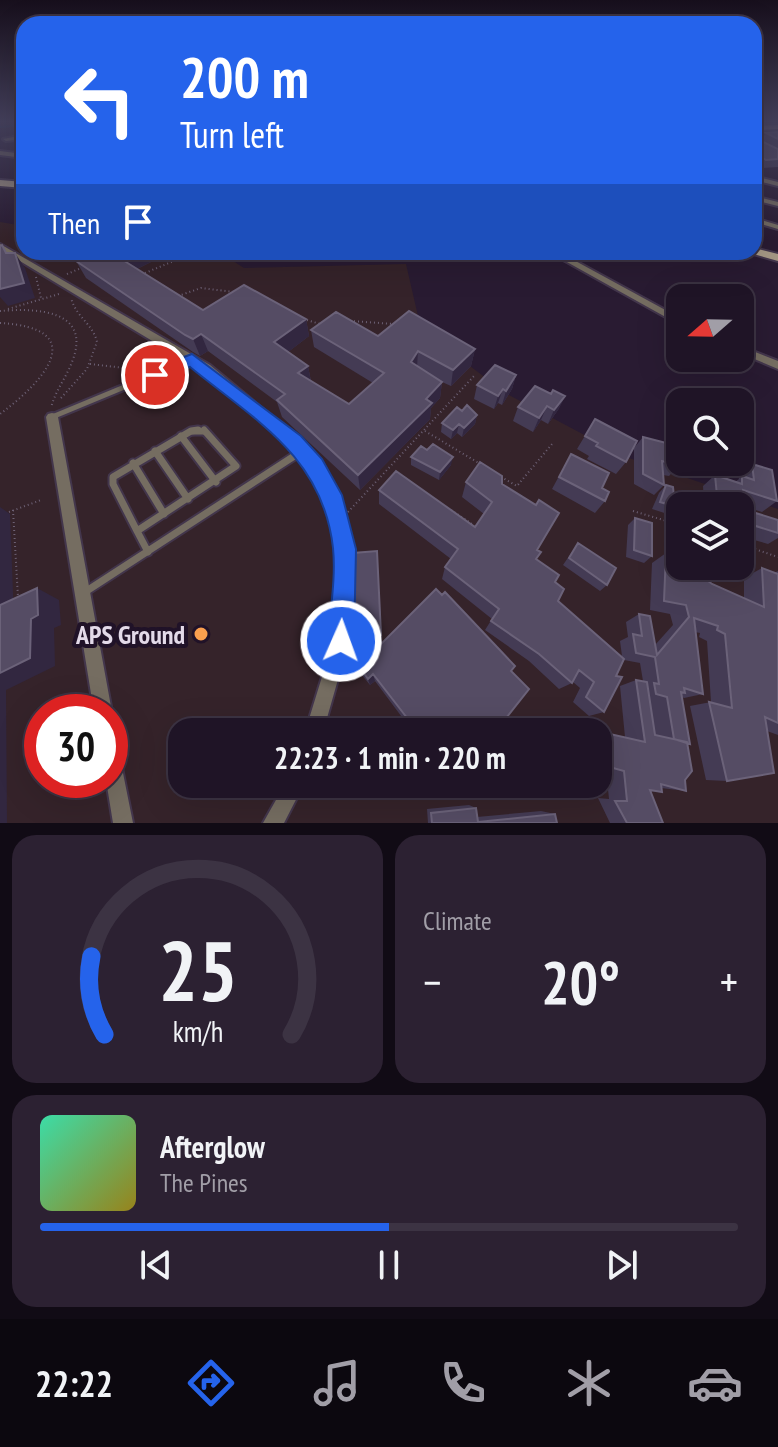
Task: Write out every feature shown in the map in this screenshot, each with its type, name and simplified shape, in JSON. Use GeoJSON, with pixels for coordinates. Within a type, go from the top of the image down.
{"type":"FeatureCollection","features":[{"type":"Feature","properties":{"kind":"street"},"geometry":{"type":"LineString","coordinates":[[26,260],[192,359],[315,465],[331,495],[344,549],[341,641],[318,718]]}},
{"type":"Feature","properties":{"kind":"street"},"geometry":{"type":"LineString","coordinates":[[568,260],[666,314]]}},
{"type":"Feature","properties":{"kind":"street"},"geometry":{"type":"LineString","coordinates":[[754,355],[778,365]]}},
{"type":"Feature","properties":{"kind":"street"},"geometry":{"type":"LineString","coordinates":[[52,417],[100,694]]}},
{"type":"Feature","properties":{"kind":"street"},"geometry":{"type":"LineString","coordinates":[[118,798],[123,823]]}},
{"type":"Feature","properties":{"kind":"street"},"geometry":{"type":"LineString","coordinates":[[273,823],[287,798]]}},
{"type":"Feature","properties":{"kind":"lane"},"geometry":{"type":"LineString","coordinates":[[52,417],[192,359]]}},
{"type":"Feature","properties":{"kind":"lane"},"geometry":{"type":"LineString","coordinates":[[137,531],[233,471],[235,462],[204,430],[199,428],[181,436],[113,477],[113,484],[137,531],[148,552]]}},
{"type":"Feature","properties":{"kind":"lane"},"geometry":{"type":"LineString","coordinates":[[181,436],[216,482]]}},
{"type":"Feature","properties":{"kind":"lane"},"geometry":{"type":"LineString","coordinates":[[155,451],[188,499]]}},
{"type":"Feature","properties":{"kind":"lane"},"geometry":{"type":"LineString","coordinates":[[82,594],[302,451]]}},
{"type":"Feature","properties":{"kind":"lane"},"geometry":{"type":"LineString","coordinates":[[133,463],[164,514]]}},
{"type":"Feature","properties":{"kind":"path"},"geometry":{"type":"LineString","coordinates":[[152,282],[140,275],[176,260]]}},
{"type":"Feature","properties":{"kind":"path"},"geometry":{"type":"LineString","coordinates":[[59,278],[84,267]]}},
{"type":"Feature","properties":{"kind":"path"},"geometry":{"type":"LineString","coordinates":[[36,276],[42,299]]}},
{"type":"Feature","properties":{"kind":"path"},"geometry":{"type":"LineString","coordinates":[[187,302],[177,296],[201,288],[244,294]]}},
{"type":"Feature","properties":{"kind":"path"},"geometry":{"type":"LineString","coordinates":[[2,311],[69,291],[75,315],[95,332],[97,346],[90,364],[61,398],[57,390]]}},
{"type":"Feature","properties":{"kind":"path"},"geometry":{"type":"LineString","coordinates":[[2,311],[53,312],[68,319],[74,327],[74,356],[52,402],[52,417]]}},
{"type":"Feature","properties":{"kind":"path"},"geometry":{"type":"LineString","coordinates":[[304,319],[325,325]]}},
{"type":"Feature","properties":{"kind":"path"},"geometry":{"type":"LineString","coordinates":[[347,322],[358,319],[404,325]]}},
{"type":"Feature","properties":{"kind":"path"},"geometry":{"type":"LineString","coordinates":[[0,323],[38,328],[50,337],[54,349],[52,364],[41,381],[0,414]]}},
{"type":"Feature","properties":{"kind":"path"},"geometry":{"type":"LineString","coordinates":[[90,364],[135,367],[155,375]]}},
{"type":"Feature","properties":{"kind":"path"},"geometry":{"type":"LineString","coordinates":[[339,521],[474,376]]}},
{"type":"Feature","properties":{"kind":"path"},"geometry":{"type":"LineString","coordinates":[[424,431],[517,486],[552,444]]}},
{"type":"Feature","properties":{"kind":"path"},"geometry":{"type":"LineString","coordinates":[[0,515],[41,500]]}},
{"type":"Feature","properties":{"kind":"path"},"geometry":{"type":"LineString","coordinates":[[448,509],[472,524]]}},
{"type":"Feature","properties":{"kind":"path"},"geometry":{"type":"LineString","coordinates":[[13,510],[19,600]]}},
{"type":"Feature","properties":{"kind":"path"},"geometry":{"type":"LineString","coordinates":[[633,511],[666,521]]}},
{"type":"Feature","properties":{"kind":"path"},"geometry":{"type":"LineString","coordinates":[[754,549],[778,557]]}},
{"type":"Feature","properties":{"kind":"shaded area"},"geometry":{"type":"Polygon","coordinates":[[[0,222],[16,225],[16,260],[232,260],[244,268],[406,264],[421,329],[507,394],[626,457],[666,471],[666,476],[682,476],[728,492],[666,492],[666,580],[754,580],[754,501],[778,509],[778,823],[0,823],[0,222]]]}},
{"type":"Feature","properties":{"kind":"building"},"geometry":{"type":"Polygon","coordinates":[[[0,246],[6,253],[15,253],[24,283],[0,289],[0,246]]]}},
{"type":"Feature","properties":{"kind":"building"},"geometry":{"type":"Polygon","coordinates":[[[123,260],[203,310],[244,285],[306,319],[274,342],[308,366],[298,373],[349,404],[384,373],[311,330],[336,312],[378,336],[409,311],[475,349],[453,370],[418,351],[411,362],[442,382],[426,399],[432,403],[358,475],[277,400],[285,394],[201,334],[193,339],[185,335],[76,261],[123,260]]]}},
{"type":"Feature","properties":{"kind":"building"},"geometry":{"type":"Polygon","coordinates":[[[495,365],[516,375],[506,391],[503,389],[498,396],[477,385],[495,365]]]}},
{"type":"Feature","properties":{"kind":"building"},"geometry":{"type":"Polygon","coordinates":[[[535,386],[551,394],[553,390],[565,396],[554,410],[547,406],[539,418],[518,407],[535,386]]]}},
{"type":"Feature","properties":{"kind":"building"},"geometry":{"type":"Polygon","coordinates":[[[467,405],[477,415],[464,428],[459,424],[453,430],[442,423],[457,407],[462,411],[467,405]]]}},
{"type":"Feature","properties":{"kind":"building"},"geometry":{"type":"Polygon","coordinates":[[[595,419],[637,441],[626,462],[596,446],[598,443],[585,436],[595,419]]]}},
{"type":"Feature","properties":{"kind":"building"},"geometry":{"type":"Polygon","coordinates":[[[643,437],[666,443],[666,462],[662,461],[664,485],[643,474],[643,437]]]}},
{"type":"Feature","properties":{"kind":"building"},"geometry":{"type":"Polygon","coordinates":[[[433,444],[453,457],[440,472],[411,457],[421,446],[427,450],[433,444]]]}},
{"type":"Feature","properties":{"kind":"building"},"geometry":{"type":"Polygon","coordinates":[[[571,454],[609,473],[602,488],[609,492],[605,501],[559,477],[571,454]]]}},
{"type":"Feature","properties":{"kind":"building"},"geometry":{"type":"Polygon","coordinates":[[[480,462],[502,476],[502,484],[536,505],[539,500],[559,513],[537,550],[541,552],[536,559],[559,575],[555,582],[564,589],[558,601],[624,659],[616,676],[622,677],[604,712],[586,697],[594,682],[579,670],[572,683],[539,654],[491,621],[499,609],[445,567],[458,549],[379,490],[396,471],[475,527],[492,502],[466,482],[480,462]]]}},
{"type":"Feature","properties":{"kind":"building"},"geometry":{"type":"Polygon","coordinates":[[[754,465],[772,470],[777,501],[743,490],[717,492],[715,476],[742,484],[742,476],[754,480],[754,465]]]}},
{"type":"Feature","properties":{"kind":"building"},"geometry":{"type":"Polygon","coordinates":[[[666,485],[673,487],[674,492],[666,492],[666,504],[660,502],[666,485]]]}},
{"type":"Feature","properties":{"kind":"building"},"geometry":{"type":"Polygon","coordinates":[[[754,512],[778,520],[778,533],[754,525],[754,512]]]}},
{"type":"Feature","properties":{"kind":"building"},"geometry":{"type":"Polygon","coordinates":[[[635,518],[652,523],[652,556],[634,550],[635,518]]]}},
{"type":"Feature","properties":{"kind":"building"},"geometry":{"type":"Polygon","coordinates":[[[578,543],[616,568],[607,585],[569,558],[578,543]]]}},
{"type":"Feature","properties":{"kind":"building"},"geometry":{"type":"Polygon","coordinates":[[[377,551],[381,635],[354,637],[353,553],[377,551]]]}},
{"type":"Feature","properties":{"kind":"building"},"geometry":{"type":"Polygon","coordinates":[[[666,553],[666,580],[707,580],[764,607],[762,568],[778,574],[778,723],[765,717],[774,773],[727,781],[709,702],[732,708],[725,634],[717,630],[718,626],[694,618],[703,694],[684,688],[685,693],[681,692],[690,744],[674,739],[667,697],[656,694],[654,683],[659,684],[655,657],[636,653],[633,634],[642,636],[639,614],[650,616],[657,655],[689,617],[686,605],[664,601],[666,553]]]}},
{"type":"Feature","properties":{"kind":"building"},"geometry":{"type":"Polygon","coordinates":[[[37,588],[38,615],[31,619],[30,658],[0,673],[0,605],[37,588]]]}},
{"type":"Feature","properties":{"kind":"building"},"geometry":{"type":"Polygon","coordinates":[[[436,589],[442,595],[445,592],[515,666],[511,671],[529,689],[506,718],[407,718],[373,674],[368,679],[359,666],[436,589]]]}},
{"type":"Feature","properties":{"kind":"building"},"geometry":{"type":"Polygon","coordinates":[[[636,680],[647,682],[655,735],[687,742],[692,771],[685,780],[686,791],[661,784],[662,792],[650,790],[663,823],[627,823],[615,801],[627,801],[624,771],[613,768],[612,734],[645,742],[636,680]]]}},
{"type":"Feature","properties":{"kind":"building"},"geometry":{"type":"Polygon","coordinates":[[[476,808],[478,822],[555,814],[557,823],[432,823],[431,813],[476,808]]]}},
{"type":"Feature","properties":{"kind":"place","name":"APS Ground"},"geometry":{"type":"Point","coordinates":[201,634]}},
{"type":"Feature","properties":{"kind":"route"},"geometry":{"type":"LineString","coordinates":[[155,375],[192,359],[294,441],[315,465],[331,495],[344,549],[341,641]]}}]}
